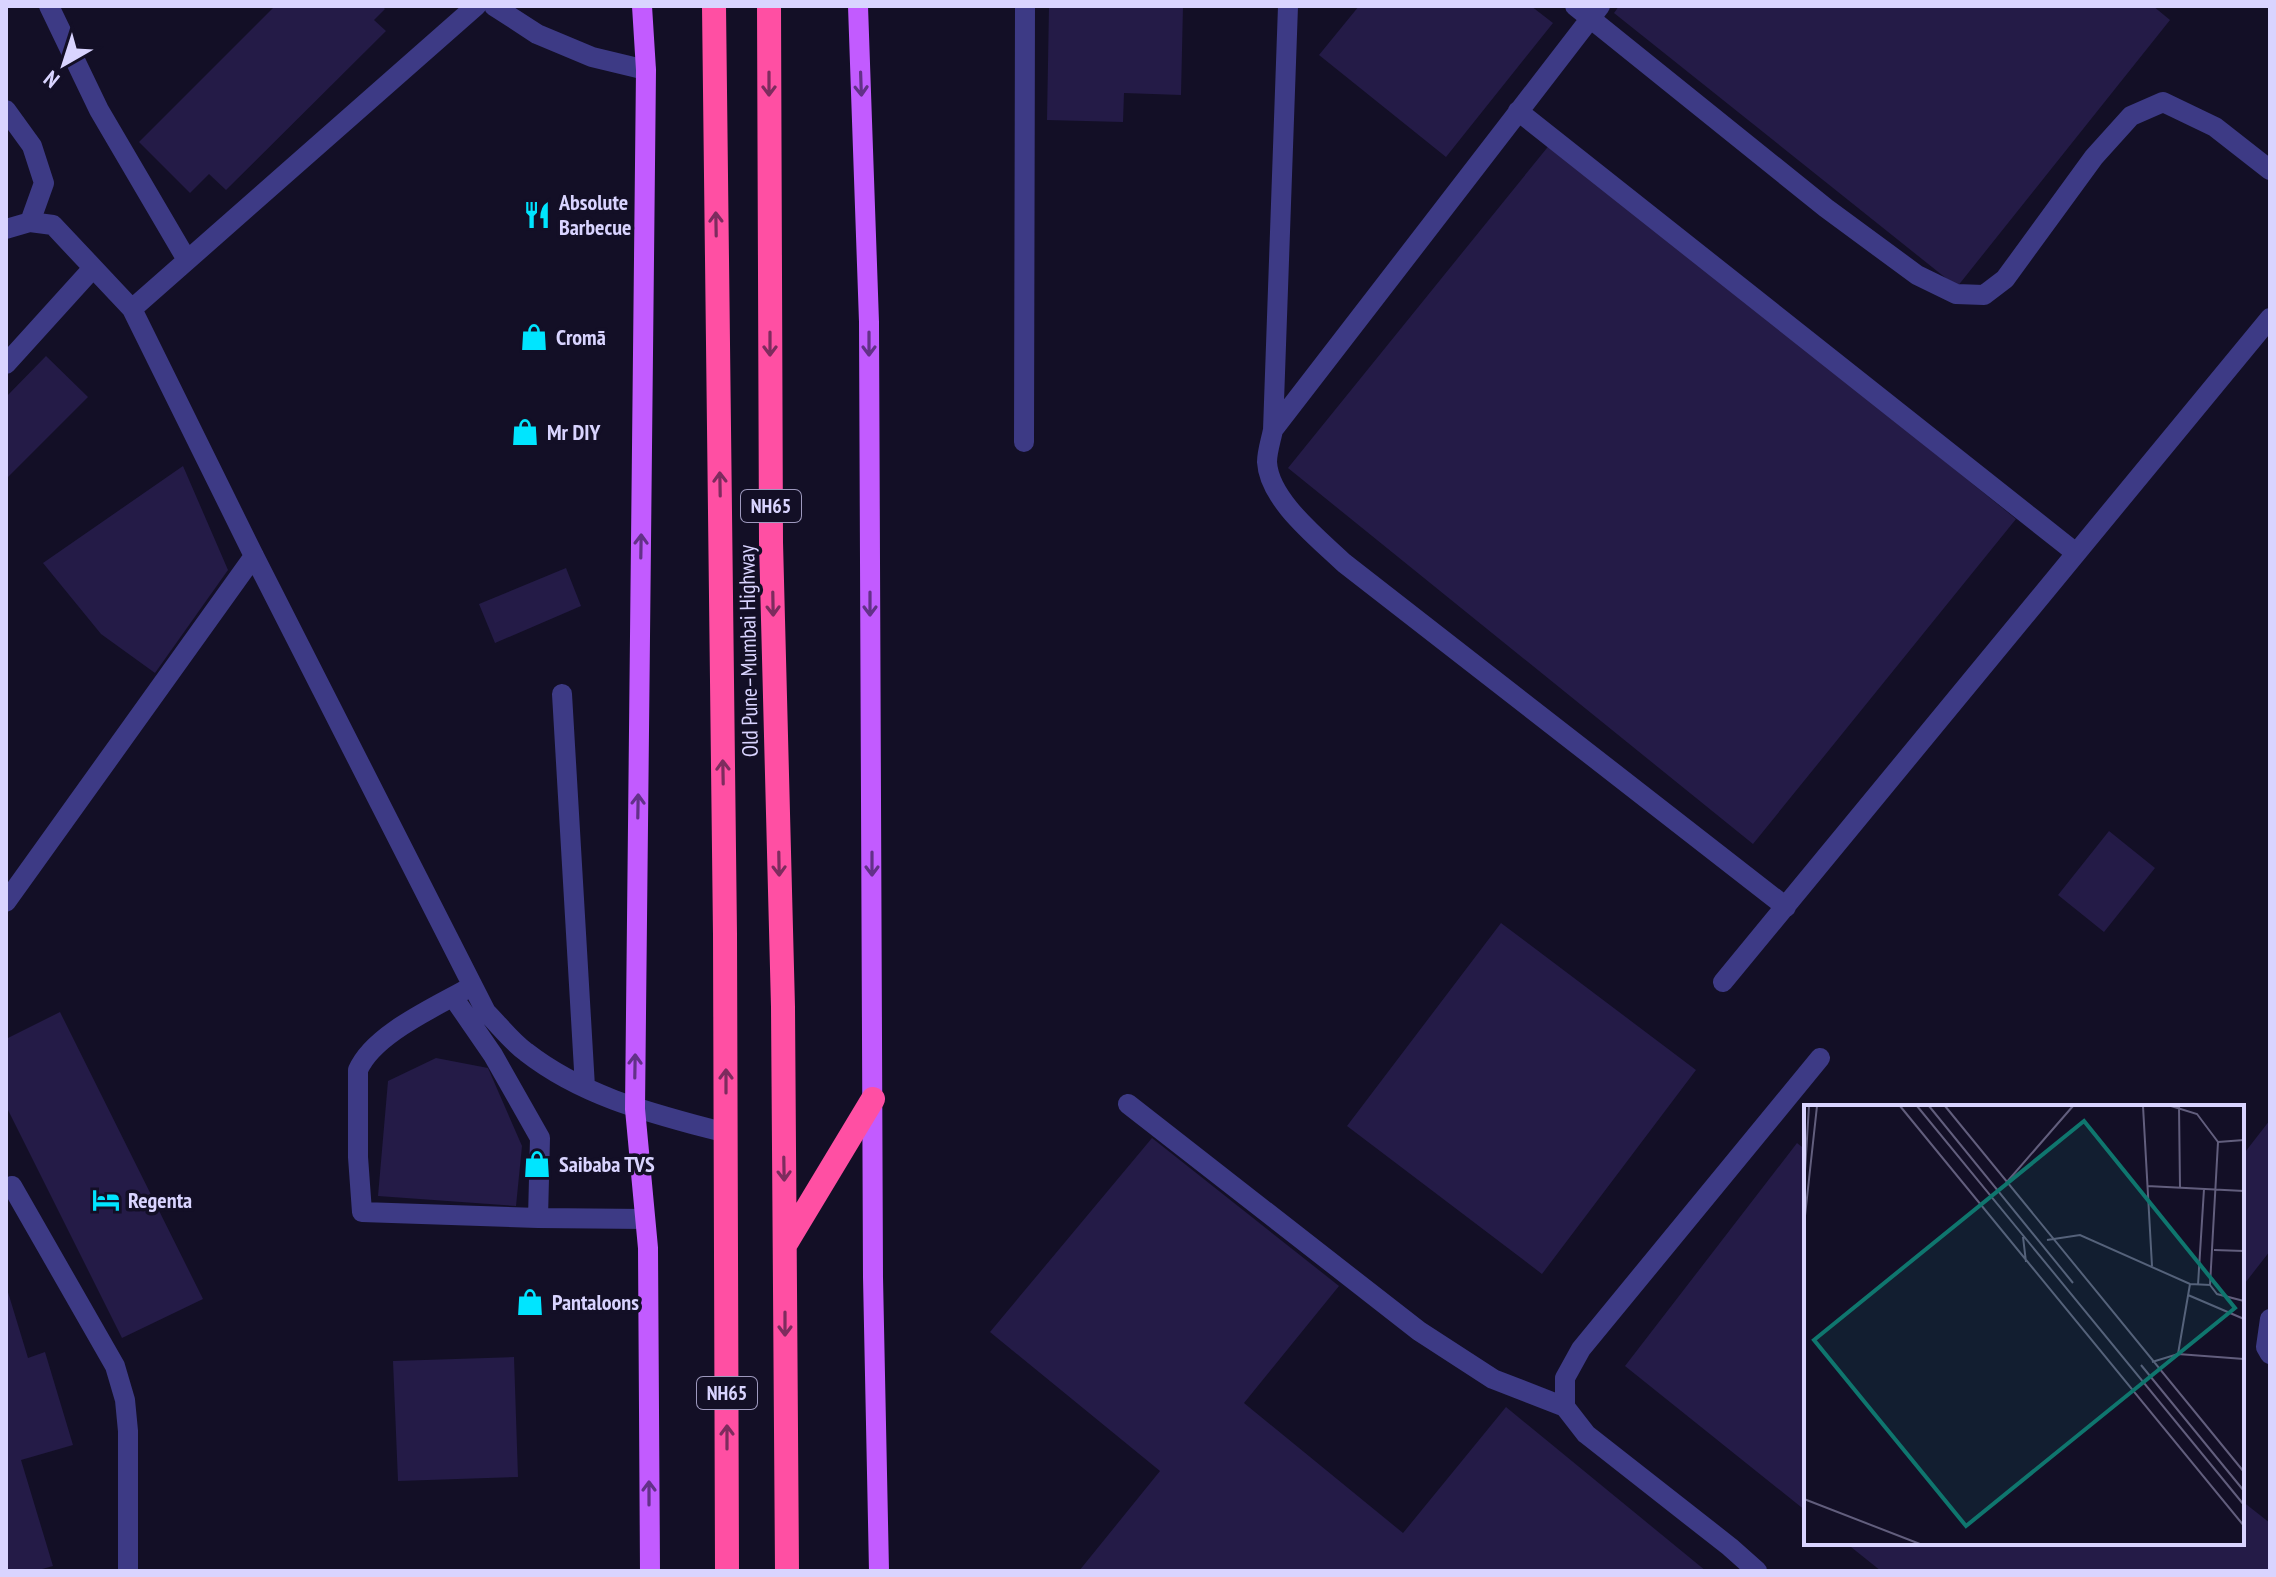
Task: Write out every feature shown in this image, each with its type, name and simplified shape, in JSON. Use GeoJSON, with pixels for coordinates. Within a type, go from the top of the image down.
{"type":"FeatureCollection","features":[{"type":"Feature","properties":{"kind":"highway","name":"Old Pune–Mumbai Highway"},"geometry":{"type":"LineString","coordinates":[[714,6],[726,1133],[727,1571]]}},
{"type":"Feature","properties":{"kind":"highway","name":"Old Pune–Mumbai Highway"},"geometry":{"type":"LineString","coordinates":[[769,6],[771,542],[783,1007],[785,1246]]}},
{"type":"Feature","properties":{"kind":"highway"},"geometry":{"type":"LineString","coordinates":[[785,1246],[873,1099]]}},
{"type":"Feature","properties":{"kind":"highway","name":"NH65"},"geometry":{"type":"LineString","coordinates":[[785,1246],[787,1571]]}},
{"type":"Feature","properties":{"kind":"main road"},"geometry":{"type":"LineString","coordinates":[[642,6],[646,70],[635,1109],[648,1248],[650,1571]]}},
{"type":"Feature","properties":{"kind":"main road"},"geometry":{"type":"LineString","coordinates":[[858,6],[869,322],[873,1277],[879,1571]]}},
{"type":"Feature","properties":{"kind":"street"},"geometry":{"type":"LineString","coordinates":[[49,6],[99,110],[187,260]]}},
{"type":"Feature","properties":{"kind":"street"},"geometry":{"type":"LineString","coordinates":[[132,309],[476,6]]}},
{"type":"Feature","properties":{"kind":"street"},"geometry":{"type":"LineString","coordinates":[[494,6],[537,34],[592,57],[646,70]]}},
{"type":"Feature","properties":{"kind":"street"},"geometry":{"type":"LineString","coordinates":[[1024,442],[1025,6]]}},
{"type":"Feature","properties":{"kind":"street"},"geometry":{"type":"LineString","coordinates":[[1288,6],[1273,430],[1267,463],[1277,492],[1294,515],[1344,563],[1786,907]]}},
{"type":"Feature","properties":{"kind":"street"},"geometry":{"type":"LineString","coordinates":[[1273,430],[1518,111],[1588,10],[1826,208],[1917,275],[1956,294],[1984,295],[2005,279],[2094,157],[2131,116],[2163,102],[2215,127],[2270,170]]}},
{"type":"Feature","properties":{"kind":"street"},"geometry":{"type":"LineString","coordinates":[[6,110],[32,146],[44,183],[30,222]]}},
{"type":"Feature","properties":{"kind":"street"},"geometry":{"type":"LineString","coordinates":[[1518,111],[2076,553]]}},
{"type":"Feature","properties":{"kind":"street"},"geometry":{"type":"LineString","coordinates":[[6,229],[30,222],[53,225],[132,309],[486,1012],[525,1051],[569,1080],[635,1109],[726,1133]]}},
{"type":"Feature","properties":{"kind":"street"},"geometry":{"type":"LineString","coordinates":[[6,364],[93,268]]}},
{"type":"Feature","properties":{"kind":"street"},"geometry":{"type":"LineString","coordinates":[[1723,982],[2270,318]]}},
{"type":"Feature","properties":{"kind":"street"},"geometry":{"type":"LineString","coordinates":[[6,902],[254,556]]}},
{"type":"Feature","properties":{"kind":"street"},"geometry":{"type":"LineString","coordinates":[[562,694],[585,1087]]}},
{"type":"Feature","properties":{"kind":"street"},"geometry":{"type":"LineString","coordinates":[[472,986],[396,1030],[375,1045],[363,1059],[358,1070],[358,1157],[362,1212],[645,1219]]}},
{"type":"Feature","properties":{"kind":"street"},"geometry":{"type":"LineString","coordinates":[[453,997],[493,1055],[540,1138],[538,1218]]}},
{"type":"Feature","properties":{"kind":"street"},"geometry":{"type":"LineString","coordinates":[[1565,1407],[1565,1378],[1581,1349],[1820,1058]]}},
{"type":"Feature","properties":{"kind":"street"},"geometry":{"type":"LineString","coordinates":[[1128,1104],[1419,1331],[1493,1379],[1565,1407],[1586,1434],[1757,1571]]}},
{"type":"Feature","properties":{"kind":"street"},"geometry":{"type":"LineString","coordinates":[[12,1186],[115,1366],[125,1400],[128,1431],[128,1571]]}},
{"type":"Feature","properties":{"kind":"street"},"geometry":{"type":"LineString","coordinates":[[2270,1319],[2266,1347],[2270,1354]]}},
{"type":"Feature","properties":{"kind":"building"},"geometry":{"type":"Polygon","coordinates":[[[275,6],[382,6],[385,9],[374,20],[386,31],[226,190],[209,174],[190,193],[139,142],[275,6]]]}},
{"type":"Feature","properties":{"kind":"building"},"geometry":{"type":"Polygon","coordinates":[[[1049,6],[1183,6],[1181,95],[1124,93],[1123,122],[1047,120],[1049,6]]]}},
{"type":"Feature","properties":{"kind":"building"},"geometry":{"type":"Polygon","coordinates":[[[1359,6],[1531,6],[1553,23],[1446,157],[1319,55],[1359,6]]]}},
{"type":"Feature","properties":{"kind":"building"},"geometry":{"type":"Polygon","coordinates":[[[1619,6],[2153,6],[2170,20],[1957,287],[1614,13],[1619,6]]]}},
{"type":"Feature","properties":{"kind":"building"},"geometry":{"type":"Polygon","coordinates":[[[1551,143],[2016,519],[1753,844],[1288,468],[1551,143]]]}},
{"type":"Feature","properties":{"kind":"building"},"geometry":{"type":"Polygon","coordinates":[[[46,356],[88,397],[6,479],[6,397],[46,356]]]}},
{"type":"Feature","properties":{"kind":"building"},"geometry":{"type":"Polygon","coordinates":[[[183,466],[228,570],[155,673],[101,634],[43,563],[183,466]]]}},
{"type":"Feature","properties":{"kind":"building"},"geometry":{"type":"Polygon","coordinates":[[[566,568],[581,606],[495,643],[479,604],[566,568]]]}},
{"type":"Feature","properties":{"kind":"building"},"geometry":{"type":"Polygon","coordinates":[[[2109,831],[2155,868],[2104,932],[2058,895],[2109,831]]]}},
{"type":"Feature","properties":{"kind":"building"},"geometry":{"type":"Polygon","coordinates":[[[1501,923],[1696,1070],[1542,1274],[1347,1126],[1501,923]]]}},
{"type":"Feature","properties":{"kind":"building"},"geometry":{"type":"Polygon","coordinates":[[[60,1012],[203,1299],[122,1338],[6,1106],[6,1039],[60,1012]]]}},
{"type":"Feature","properties":{"kind":"building"},"geometry":{"type":"Polygon","coordinates":[[[436,1058],[488,1068],[522,1146],[516,1206],[378,1196],[388,1081],[436,1058]]]}},
{"type":"Feature","properties":{"kind":"building"},"geometry":{"type":"Polygon","coordinates":[[[2270,1120],[2270,1251],[2244,1284],[2244,1153],[2270,1120]]]}},
{"type":"Feature","properties":{"kind":"building"},"geometry":{"type":"Polygon","coordinates":[[[1152,1138],[1339,1286],[1244,1403],[1403,1533],[1506,1407],[1706,1571],[1079,1571],[1160,1471],[990,1332],[1152,1138]]]}},
{"type":"Feature","properties":{"kind":"building"},"geometry":{"type":"Polygon","coordinates":[[[1797,1143],[1804,1148],[1804,1509],[1625,1366],[1797,1143]]]}},
{"type":"Feature","properties":{"kind":"building"},"geometry":{"type":"Polygon","coordinates":[[[7,1289],[28,1358],[45,1352],[73,1445],[21,1460],[53,1566],[35,1571],[6,1571],[7,1289]]]}},
{"type":"Feature","properties":{"kind":"building"},"geometry":{"type":"Polygon","coordinates":[[[514,1357],[518,1477],[398,1481],[393,1361],[514,1357]]]}},
{"type":"Feature","properties":{"kind":"building"},"geometry":{"type":"Polygon","coordinates":[[[2244,1503],[2270,1523],[2270,1571],[1881,1571],[1848,1545],[2244,1545],[2244,1503]]]}},
{"type":"Feature","properties":{"kind":"place","name":"Absolute Barbecue"},"geometry":{"type":"Point","coordinates":[537,215]}},
{"type":"Feature","properties":{"kind":"place","name":"Cromā"},"geometry":{"type":"Point","coordinates":[534,337]}},
{"type":"Feature","properties":{"kind":"place","name":"Mr DIY"},"geometry":{"type":"Point","coordinates":[525,432]}},
{"type":"Feature","properties":{"kind":"place","name":"Saibaba TVS"},"geometry":{"type":"Point","coordinates":[537,1164]}},
{"type":"Feature","properties":{"kind":"place","name":"Regenta"},"geometry":{"type":"Point","coordinates":[106,1200]}},
{"type":"Feature","properties":{"kind":"place","name":"Pantaloons"},"geometry":{"type":"Point","coordinates":[530,1302]}}]}
